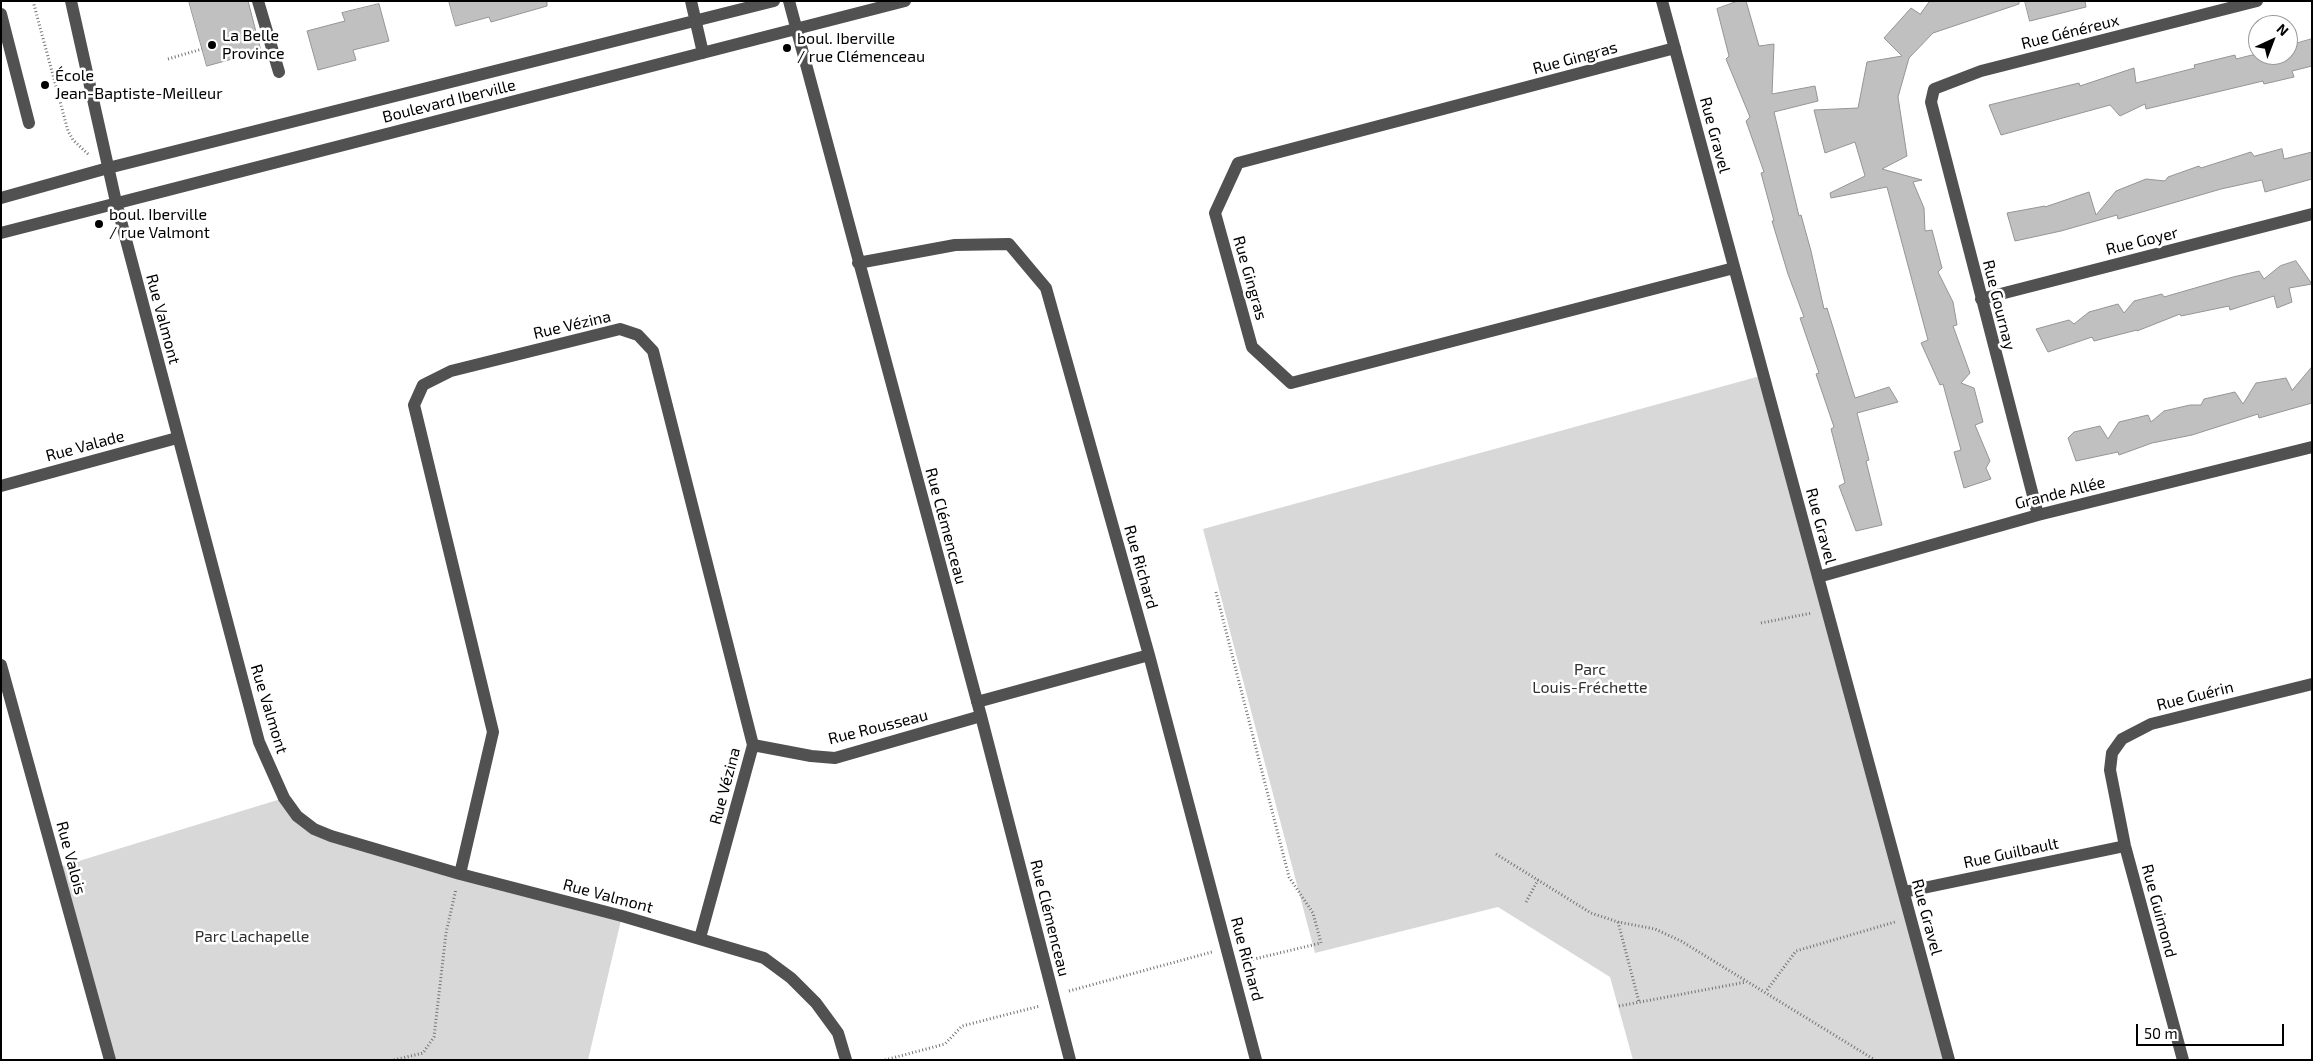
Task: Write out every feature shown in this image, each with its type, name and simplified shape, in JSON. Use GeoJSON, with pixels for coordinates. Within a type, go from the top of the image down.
{"type":"FeatureCollection","features":[{"type":"Feature","properties":{"kind":"street","name":"Rue Valmont"},"geometry":{"type":"LineString","coordinates":[[71,1],[116,202],[259,742],[284,798],[297,816],[314,829],[460,874],[700,938],[764,958],[791,978],[816,1003],[838,1033],[846,1060]]}},
{"type":"Feature","properties":{"kind":"street"},"geometry":{"type":"LineString","coordinates":[[258,1],[279,72]]}},
{"type":"Feature","properties":{"kind":"street"},"geometry":{"type":"LineString","coordinates":[[691,1],[703,53]]}},
{"type":"Feature","properties":{"kind":"street","name":"Boulevard Iberville"},"geometry":{"type":"LineString","coordinates":[[1,198],[108,168],[774,1]]}},
{"type":"Feature","properties":{"kind":"street","name":"Rue Clémenceau"},"geometry":{"type":"LineString","coordinates":[[789,1],[795,31],[981,716],[1070,1060]]}},
{"type":"Feature","properties":{"kind":"street","name":"Boulevard Iberville"},"geometry":{"type":"LineString","coordinates":[[1,233],[116,202],[795,31],[905,1]]}},
{"type":"Feature","properties":{"kind":"street","name":"Rue Gravel"},"geometry":{"type":"LineString","coordinates":[[1662,1],[1949,1060]]}},
{"type":"Feature","properties":{"kind":"street","name":"Rue Généreux"},"geometry":{"type":"LineString","coordinates":[[1931,102],[1934,89],[1981,71],[2257,1]]}},
{"type":"Feature","properties":{"kind":"street"},"geometry":{"type":"LineString","coordinates":[[1,14],[29,123]]}},
{"type":"Feature","properties":{"kind":"street","name":"Rue Gingras"},"geometry":{"type":"LineString","coordinates":[[1675,48],[1238,163],[1215,213],[1252,347],[1291,383],[1734,268]]}},
{"type":"Feature","properties":{"kind":"street","name":"Rue Gournay"},"geometry":{"type":"LineString","coordinates":[[1931,102],[1980,299],[2038,515]]}},
{"type":"Feature","properties":{"kind":"street","name":"Rue Goyer"},"geometry":{"type":"LineString","coordinates":[[1980,299],[2312,214]]}},
{"type":"Feature","properties":{"kind":"street","name":"Rue Richard"},"geometry":{"type":"LineString","coordinates":[[858,263],[955,245],[1009,244],[1046,288],[1149,655],[1256,1060]]}},
{"type":"Feature","properties":{"kind":"street","name":"Rue Vézina"},"geometry":{"type":"LineString","coordinates":[[460,874],[493,732],[414,405],[423,386],[451,371],[620,329],[638,335],[653,351],[753,745],[700,938]]}},
{"type":"Feature","properties":{"kind":"street","name":"Rue Valade"},"geometry":{"type":"LineString","coordinates":[[1,486],[177,438]]}},
{"type":"Feature","properties":{"kind":"street","name":"Grande Allée"},"geometry":{"type":"LineString","coordinates":[[1818,577],[2038,515],[2312,447]]}},
{"type":"Feature","properties":{"kind":"street"},"geometry":{"type":"LineString","coordinates":[[977,702],[1149,655]]}},
{"type":"Feature","properties":{"kind":"street","name":"Rue Valois"},"geometry":{"type":"LineString","coordinates":[[1,664],[110,1060]]}},
{"type":"Feature","properties":{"kind":"street","name":"Rue Guérin"},"geometry":{"type":"LineString","coordinates":[[2110,770],[2112,753],[2122,739],[2151,724],[2312,684]]}},
{"type":"Feature","properties":{"kind":"street","name":"Rue Rousseau"},"geometry":{"type":"LineString","coordinates":[[753,745],[811,756],[835,758],[981,716]]}},
{"type":"Feature","properties":{"kind":"street","name":"Rue Guimond"},"geometry":{"type":"LineString","coordinates":[[2110,770],[2125,846],[2183,1060]]}},
{"type":"Feature","properties":{"kind":"street","name":"Rue Guilbault"},"geometry":{"type":"LineString","coordinates":[[1904,892],[2125,846]]}},
{"type":"Feature","properties":{"kind":"path"},"geometry":{"type":"LineString","coordinates":[[33,1],[68,130],[73,140],[83,151],[108,168]]}},
{"type":"Feature","properties":{"kind":"path"},"geometry":{"type":"LineString","coordinates":[[168,59],[202,49]]}},
{"type":"Feature","properties":{"kind":"path"},"geometry":{"type":"LineString","coordinates":[[1216,592],[1289,877],[1313,913],[1321,943],[1232,964]]}},
{"type":"Feature","properties":{"kind":"path"},"geometry":{"type":"LineString","coordinates":[[1761,623],[1827,610]]}},
{"type":"Feature","properties":{"kind":"path"},"geometry":{"type":"LineString","coordinates":[[1496,854],[1591,913],[1618,922],[1655,929],[1681,941],[1875,1060]]}},
{"type":"Feature","properties":{"kind":"path"},"geometry":{"type":"LineString","coordinates":[[394,1060],[423,1053],[434,1037],[446,933],[460,874]]}},
{"type":"Feature","properties":{"kind":"path"},"geometry":{"type":"LineString","coordinates":[[1526,902],[1538,880]]}},
{"type":"Feature","properties":{"kind":"path"},"geometry":{"type":"LineString","coordinates":[[1767,990],[1796,951],[1910,918]]}},
{"type":"Feature","properties":{"kind":"path"},"geometry":{"type":"LineString","coordinates":[[1618,922],[1639,1002]]}},
{"type":"Feature","properties":{"kind":"path"},"geometry":{"type":"LineString","coordinates":[[885,1060],[945,1044],[962,1026],[1227,948]]}},
{"type":"Feature","properties":{"kind":"path"},"geometry":{"type":"LineString","coordinates":[[1619,1006],[1747,981]]}},
{"type":"Feature","properties":{"kind":"green space","name":"Parc Louis-Fréchette"},"geometry":{"type":"Polygon","coordinates":[[[1764,375],[1949,1060],[1633,1060],[1610,977],[1498,907],[1315,953],[1203,529],[1764,375]]]}},
{"type":"Feature","properties":{"kind":"green space","name":"Parc Lachapelle"},"geometry":{"type":"Polygon","coordinates":[[[284,798],[314,829],[622,916],[588,1060],[110,1060],[56,868],[284,798]]]}},
{"type":"Feature","properties":{"kind":"building"},"geometry":{"type":"Polygon","coordinates":[[[189,1],[248,1],[261,51],[207,66],[189,1]]]}},
{"type":"Feature","properties":{"kind":"building"},"geometry":{"type":"Polygon","coordinates":[[[449,1],[547,1],[547,6],[491,22],[489,17],[456,26],[449,1]]]}},
{"type":"Feature","properties":{"kind":"building"},"geometry":{"type":"Polygon","coordinates":[[[1738,1],[1746,1],[1759,46],[1774,44],[1772,94],[1815,86],[1818,101],[1774,112],[1799,216],[1801,215],[1811,251],[1824,309],[1827,308],[1855,398],[1889,387],[1898,402],[1857,413],[1869,460],[1866,461],[1882,525],[1856,531],[1839,486],[1845,483],[1831,429],[1834,427],[1816,374],[1819,373],[1800,318],[1804,317],[1788,274],[1772,221],[1774,221],[1761,173],[1764,172],[1746,121],[1750,117],[1726,59],[1729,56],[1717,9],[1738,1]]]}},
{"type":"Feature","properties":{"kind":"building"},"geometry":{"type":"Polygon","coordinates":[[[1930,1],[2019,1],[2019,4],[1933,33],[1909,58],[1898,97],[1907,156],[1882,169],[1922,180],[1913,182],[1924,208],[1925,231],[1932,230],[1942,268],[1938,272],[1953,302],[1957,325],[1953,326],[1970,373],[1961,383],[1974,388],[1983,422],[1975,425],[1990,461],[1986,468],[1991,479],[1964,488],[1954,452],[1961,450],[1943,384],[1940,385],[1921,343],[1928,340],[1887,187],[1831,198],[1830,193],[1865,176],[1855,142],[1825,153],[1814,110],[1858,108],[1867,62],[1902,56],[1884,38],[1911,8],[1920,14],[1930,1]]]}},
{"type":"Feature","properties":{"kind":"building"},"geometry":{"type":"Polygon","coordinates":[[[2025,1],[2085,1],[2086,7],[2030,21],[2025,1]]]}},
{"type":"Feature","properties":{"kind":"building"},"geometry":{"type":"Polygon","coordinates":[[[379,4],[389,41],[353,50],[356,60],[318,70],[307,31],[345,21],[342,13],[379,4]]]}},
{"type":"Feature","properties":{"kind":"building"},"geometry":{"type":"Polygon","coordinates":[[[2312,39],[2312,66],[2292,71],[2294,77],[2264,84],[2263,81],[2146,109],[2145,104],[2120,116],[2110,105],[2001,135],[1989,105],[2079,83],[2080,86],[2134,68],[2136,83],[2195,68],[2194,65],[2235,55],[2236,59],[2248,56],[2248,65],[2298,65],[2298,43],[2312,39]]]}},
{"type":"Feature","properties":{"kind":"building"},"geometry":{"type":"Polygon","coordinates":[[[2282,149],[2284,159],[2312,152],[2312,179],[2265,192],[2262,180],[2221,189],[2118,219],[2117,215],[2061,231],[2015,241],[2007,213],[2045,207],[2089,192],[2096,215],[2116,191],[2146,179],[2165,181],[2168,177],[2199,166],[2201,168],[2251,152],[2254,156],[2282,149]]]}},
{"type":"Feature","properties":{"kind":"building"},"geometry":{"type":"Polygon","coordinates":[[[2296,261],[2312,284],[2289,288],[2292,302],[2277,308],[2274,296],[2230,310],[2229,306],[2181,316],[2180,314],[2137,331],[2094,341],[2092,337],[2048,352],[2036,329],[2069,320],[2074,324],[2089,312],[2118,304],[2124,313],[2134,301],[2162,294],[2164,297],[2259,271],[2264,279],[2280,266],[2296,261]]]}},
{"type":"Feature","properties":{"kind":"building"},"geometry":{"type":"Polygon","coordinates":[[[2312,367],[2312,403],[2259,418],[2258,414],[2192,435],[2152,443],[2119,455],[2118,452],[2076,461],[2068,438],[2074,432],[2100,426],[2108,439],[2119,422],[2148,415],[2151,422],[2164,411],[2190,405],[2201,405],[2204,399],[2235,392],[2243,404],[2256,383],[2286,378],[2292,390],[2312,367]]]}},
{"type":"Feature","properties":{"kind":"place","name":"La Belle Province"},"geometry":{"type":"Point","coordinates":[212,45]}},
{"type":"Feature","properties":{"kind":"place","name":"boul. Iberville / rue Clémenceau"},"geometry":{"type":"Point","coordinates":[787,48]}},
{"type":"Feature","properties":{"kind":"place","name":"École Jean-Baptiste-Meilleur"},"geometry":{"type":"Point","coordinates":[45,85]}},
{"type":"Feature","properties":{"kind":"place","name":"boul. Iberville / rue Valmont"},"geometry":{"type":"Point","coordinates":[99,224]}}]}
